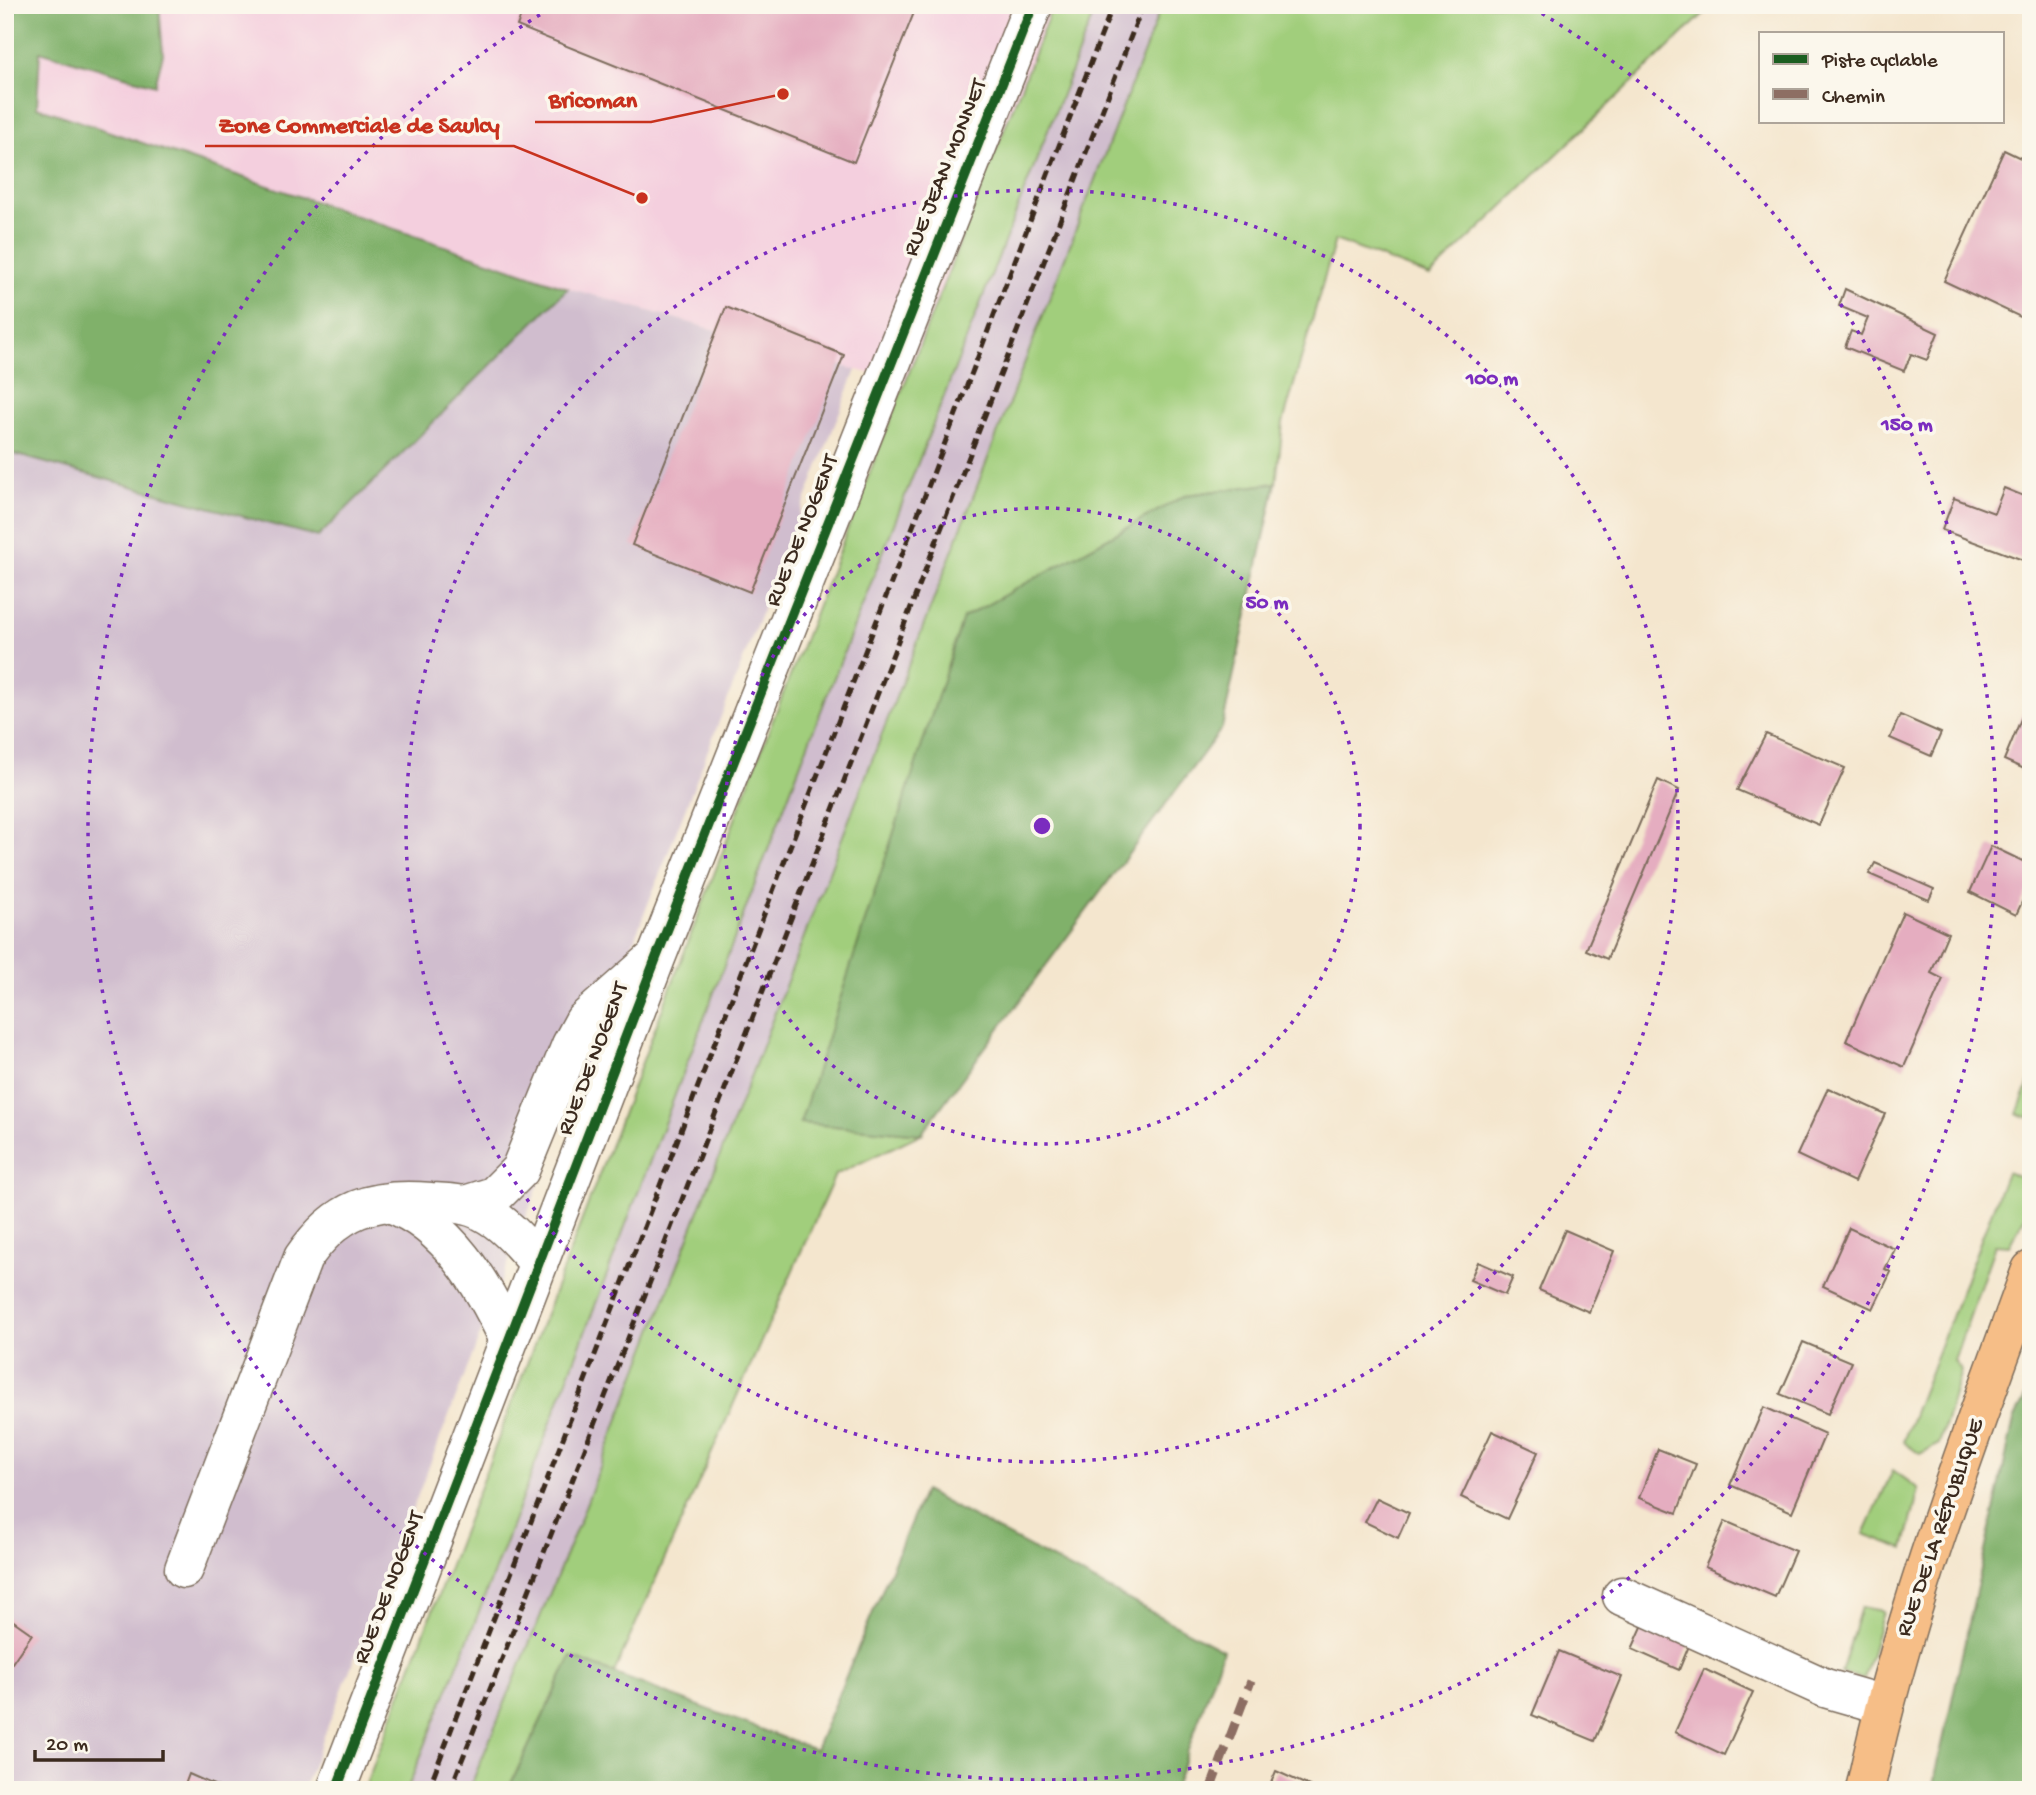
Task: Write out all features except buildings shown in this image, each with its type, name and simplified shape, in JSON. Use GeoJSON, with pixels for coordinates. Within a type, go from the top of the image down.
{"type":"FeatureCollection","features":[{"type":"Feature","properties":{"kind":"main road","name":"RUE DE LA RÉPUBLIQUE"},"geometry":{"type":"LineString","coordinates":[[1865,1790],[1884,1705],[1924,1570],[2031,1270]]}},
{"type":"Feature","properties":{"kind":"street","name":"RUE JEAN MONNET"},"geometry":{"type":"LineString","coordinates":[[899,346],[1033,5]]}},
{"type":"Feature","properties":{"kind":"street","name":"RUE DE NOGENT"},"geometry":{"type":"LineString","coordinates":[[336,1790],[656,958],[899,346]]}},
{"type":"Feature","properties":{"kind":"street"},"geometry":{"type":"LineString","coordinates":[[184,1569],[303,1258],[317,1237],[346,1213],[384,1201],[465,1205],[494,1196],[520,1170],[571,1045],[584,1021],[656,958]]}},
{"type":"Feature","properties":{"kind":"street"},"geometry":{"type":"LineString","coordinates":[[384,1201],[424,1220],[442,1236],[475,1277],[508,1338]]}},
{"type":"Feature","properties":{"kind":"street"},"geometry":{"type":"LineString","coordinates":[[465,1205],[496,1221],[538,1262]]}},
{"type":"Feature","properties":{"kind":"street"},"geometry":{"type":"LineString","coordinates":[[1622,1596],[1825,1688],[1884,1705]]}},
{"type":"Feature","properties":{"kind":"shaded area"},"geometry":{"type":"Polygon","coordinates":[[[41,5],[1057,5],[925,385],[856,370],[568,288],[37,107],[41,5]]]}},
{"type":"Feature","properties":{"kind":"shaded area"},"geometry":{"type":"Polygon","coordinates":[[[1057,5],[1195,5],[1048,381],[1016,382],[580,1520],[469,1790],[407,1790],[478,1617],[810,739],[925,385],[1057,5]]]}},
{"type":"Feature","properties":{"kind":"shaded area"},"geometry":{"type":"Polygon","coordinates":[[[568,288],[856,370],[303,1790],[5,1790],[5,466],[9,452],[318,537],[568,288]]]}},
{"type":"Feature","properties":{"kind":"green space"},"geometry":{"type":"Polygon","coordinates":[[[15,5],[159,5],[163,54],[155,85],[40,51],[37,107],[568,288],[318,537],[10,453],[5,466],[5,184],[15,67],[10,65],[15,5]]]}},
{"type":"Feature","properties":{"kind":"green space"},"geometry":{"type":"Polygon","coordinates":[[[1053,5],[1097,5],[810,739],[477,1617],[407,1790],[364,1790],[774,717],[1053,5]]]}},
{"type":"Feature","properties":{"kind":"green space"},"geometry":{"type":"Polygon","coordinates":[[[1162,5],[1713,5],[1430,276],[1335,240],[1283,423],[1276,483],[1186,495],[800,1123],[921,1134],[835,1175],[614,1673],[571,1657],[508,1790],[469,1790],[580,1520],[1162,5]]]}},
{"type":"Feature","properties":{"kind":"green space"},"geometry":{"type":"Polygon","coordinates":[[[1276,483],[1222,728],[921,1134],[800,1123],[963,618],[1186,495],[1276,483]]]}},
{"type":"Feature","properties":{"kind":"green space"},"geometry":{"type":"Polygon","coordinates":[[[2031,1077],[2031,1118],[2017,1114],[2031,1077]]]}},
{"type":"Feature","properties":{"kind":"green space"},"geometry":{"type":"Polygon","coordinates":[[[2007,1172],[2031,1183],[2031,1204],[2009,1246],[1995,1245],[1954,1361],[1961,1371],[1939,1444],[1920,1454],[1903,1442],[2007,1172]]]}},
{"type":"Feature","properties":{"kind":"green space"},"geometry":{"type":"Polygon","coordinates":[[[2031,1384],[2031,1790],[1932,1790],[2014,1420],[2031,1384]]]}},
{"type":"Feature","properties":{"kind":"green space"},"geometry":{"type":"Polygon","coordinates":[[[1893,1470],[1919,1489],[1904,1549],[1864,1534],[1893,1470]]]}},
{"type":"Feature","properties":{"kind":"green space"},"geometry":{"type":"Polygon","coordinates":[[[924,1491],[1223,1650],[1174,1790],[508,1790],[571,1657],[815,1750],[924,1491]]]}},
{"type":"Feature","properties":{"kind":"green space"},"geometry":{"type":"Polygon","coordinates":[[[1861,1607],[1883,1611],[1864,1679],[1841,1673],[1861,1607]]]}},
{"type":"Feature","properties":{"kind":"water"},"geometry":{"type":"Polygon","coordinates":[[[5,5],[15,5],[10,65],[15,66],[5,184],[5,5]]]}},
{"type":"Feature","properties":{"kind":"railway"},"geometry":{"type":"LineString","coordinates":[[428,1790],[1113,5]]}},
{"type":"Feature","properties":{"kind":"railway"},"geometry":{"type":"LineString","coordinates":[[450,1790],[712,1122],[1143,5]]}},
{"type":"Feature","properties":{"kind":"marked path"},"geometry":{"type":"LineString","coordinates":[[1210,1790],[1251,1681]]}},
{"type":"Feature","properties":{"kind":"cycle path"},"geometry":{"type":"LineString","coordinates":[[336,1790],[656,958],[1033,5]]}},
{"type":"Feature","properties":{"kind":"place","name":"Bricoman"},"geometry":{"type":"Point","coordinates":[783,94]}},
{"type":"Feature","properties":{"kind":"place","name":"Zone Commerciale de Saulcy"},"geometry":{"type":"Point","coordinates":[642,198]}}]}
